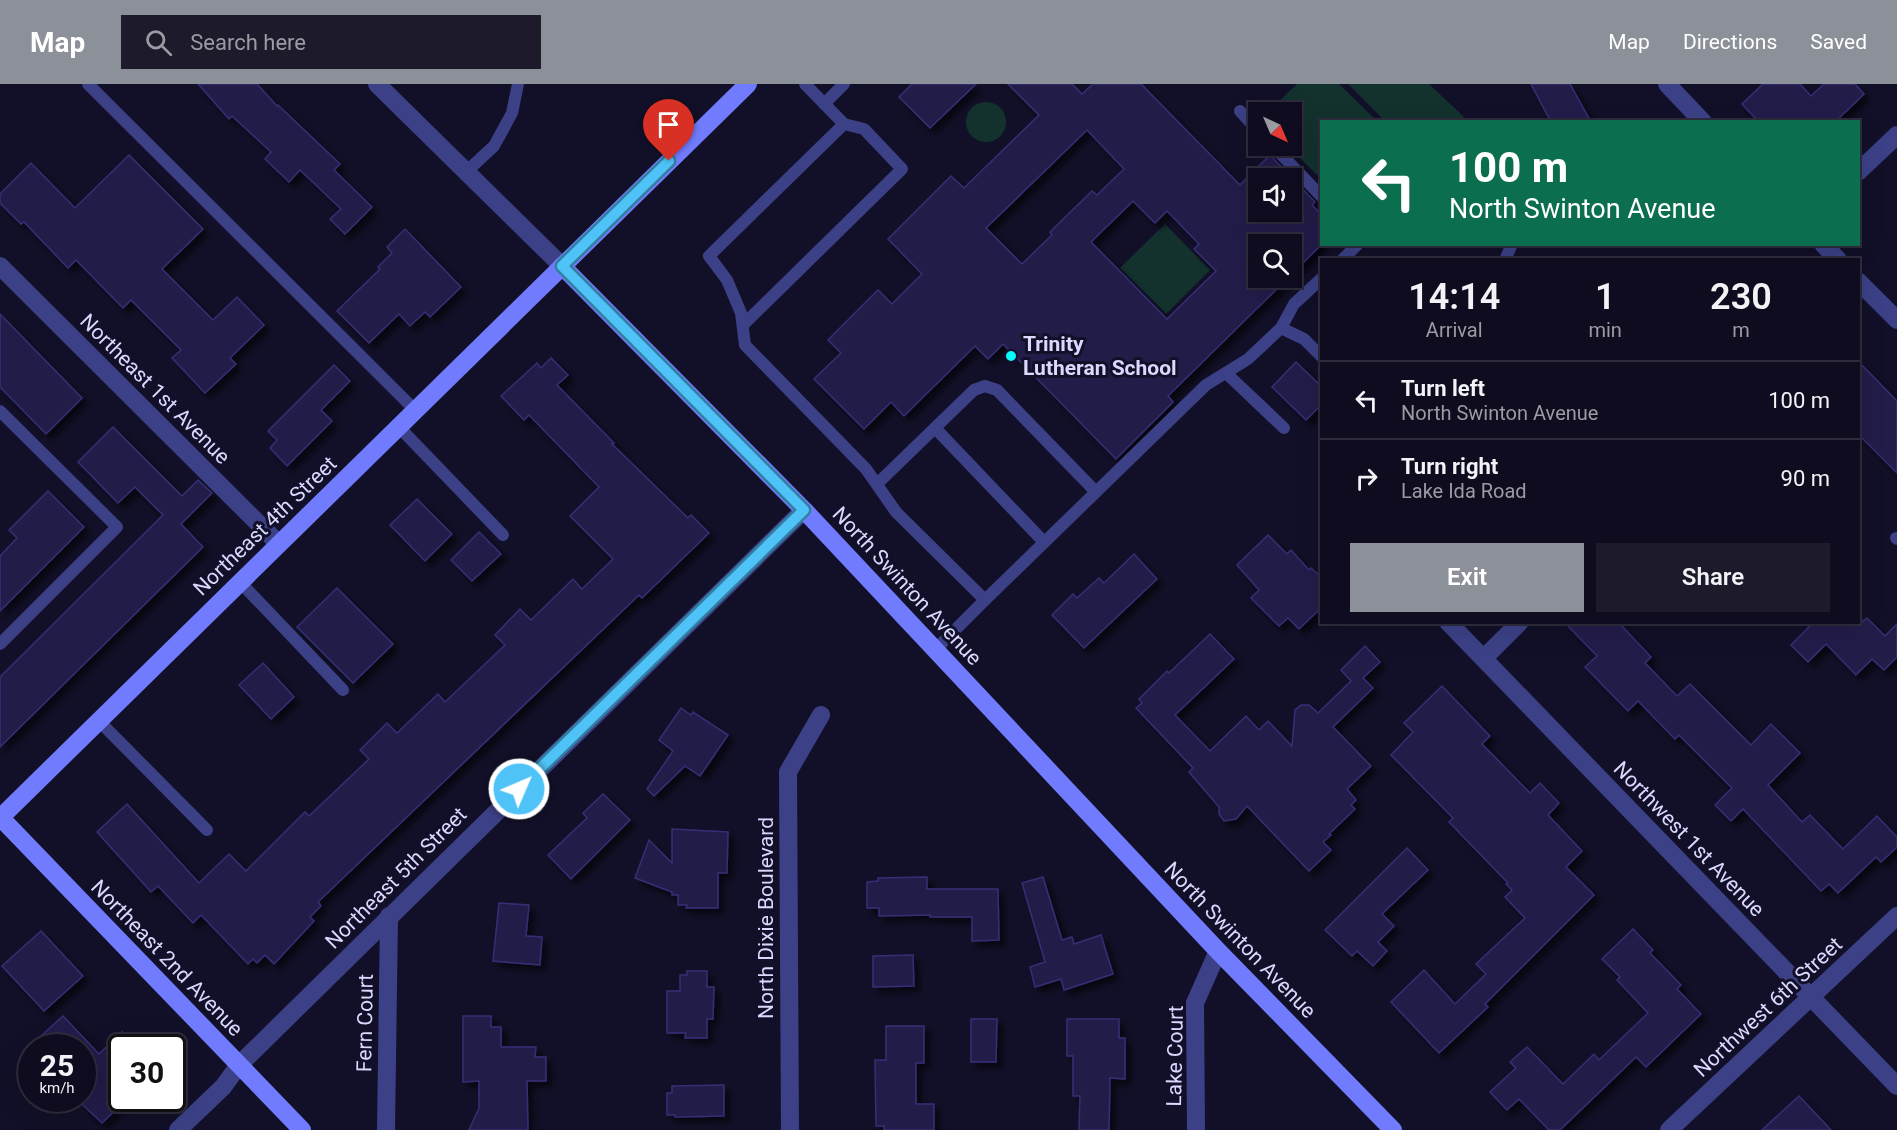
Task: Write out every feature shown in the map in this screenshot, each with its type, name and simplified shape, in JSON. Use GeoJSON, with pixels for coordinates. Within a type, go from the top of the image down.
{"type":"FeatureCollection","features":[{"type":"Feature","properties":{"kind":"street","name":"North Swinton Avenue"},"geometry":{"type":"LineString","coordinates":[[377,84],[562,266],[804,510],[1218,951],[1393,1130]]}},
{"type":"Feature","properties":{"kind":"street","name":"Northeast 4th Street"},"geometry":{"type":"LineString","coordinates":[[0,818],[748,84]]}},
{"type":"Feature","properties":{"kind":"street"},"geometry":{"type":"LineString","coordinates":[[1667,84],[1701,120]]}},
{"type":"Feature","properties":{"kind":"street"},"geometry":{"type":"LineString","coordinates":[[1860,170],[1897,135]]}},
{"type":"Feature","properties":{"kind":"street"},"geometry":{"type":"LineString","coordinates":[[1825,246],[1836,258]]}},
{"type":"Feature","properties":{"kind":"street","name":"Northeast 1st Avenue"},"geometry":{"type":"LineString","coordinates":[[0,266],[279,544]]}},
{"type":"Feature","properties":{"kind":"street"},"geometry":{"type":"LineString","coordinates":[[1860,283],[1897,320]]}},
{"type":"Feature","properties":{"kind":"street","name":"Northeast 5th Street"},"geometry":{"type":"LineString","coordinates":[[178,1130],[223,1087],[239,1065],[389,916],[804,510]]}},
{"type":"Feature","properties":{"kind":"street","name":"Northwest 1st Avenue"},"geometry":{"type":"LineString","coordinates":[[1450,624],[1897,1086]]}},
{"type":"Feature","properties":{"kind":"street"},"geometry":{"type":"LineString","coordinates":[[1484,658],[1518,624]]}},
{"type":"Feature","properties":{"kind":"street","name":"North Dixie Boulevard"},"geometry":{"type":"LineString","coordinates":[[790,1130],[788,772],[821,715]]}},
{"type":"Feature","properties":{"kind":"street","name":"Northeast 2nd Avenue"},"geometry":{"type":"LineString","coordinates":[[0,818],[302,1130]]}},
{"type":"Feature","properties":{"kind":"street","name":"Fern Court"},"geometry":{"type":"LineString","coordinates":[[386,1130],[389,916]]}},
{"type":"Feature","properties":{"kind":"street","name":"Northwest 6th Street"},"geometry":{"type":"LineString","coordinates":[[1669,1130],[1897,916]]}},
{"type":"Feature","properties":{"kind":"street","name":"Lake Court"},"geometry":{"type":"LineString","coordinates":[[1196,1130],[1195,1003],[1218,951]]}},
{"type":"Feature","properties":{"kind":"lane"},"geometry":{"type":"LineString","coordinates":[[88,84],[415,410]]}},
{"type":"Feature","properties":{"kind":"lane"},"geometry":{"type":"LineString","coordinates":[[466,172],[494,146],[512,113],[518,84]]}},
{"type":"Feature","properties":{"kind":"lane"},"geometry":{"type":"LineString","coordinates":[[743,325],[902,169],[864,129],[844,124],[805,84]]}},
{"type":"Feature","properties":{"kind":"lane"},"geometry":{"type":"LineString","coordinates":[[824,104],[844,84]]}},
{"type":"Feature","properties":{"kind":"lane"},"geometry":{"type":"LineString","coordinates":[[1240,111],[1248,119]]}},
{"type":"Feature","properties":{"kind":"lane"},"geometry":{"type":"LineString","coordinates":[[844,124],[710,256],[727,280],[741,314],[745,345],[866,469],[896,512],[985,600]]}},
{"type":"Feature","properties":{"kind":"lane"},"geometry":{"type":"LineString","coordinates":[[1283,156],[1320,195]]}},
{"type":"Feature","properties":{"kind":"lane"},"geometry":{"type":"LineString","coordinates":[[1344,258],[1356,246]]}},
{"type":"Feature","properties":{"kind":"lane"},"geometry":{"type":"LineString","coordinates":[[935,650],[1206,385],[1248,359],[1281,328],[1294,304],[1320,280]]}},
{"type":"Feature","properties":{"kind":"lane"},"geometry":{"type":"LineString","coordinates":[[1281,328],[1304,339],[1320,355]]}},
{"type":"Feature","properties":{"kind":"lane"},"geometry":{"type":"LineString","coordinates":[[1226,373],[1284,429]]}},
{"type":"Feature","properties":{"kind":"lane"},"geometry":{"type":"LineString","coordinates":[[877,484],[974,390],[985,386],[997,390],[1096,492]]}},
{"type":"Feature","properties":{"kind":"lane"},"geometry":{"type":"LineString","coordinates":[[0,411],[117,527],[0,645]]}},
{"type":"Feature","properties":{"kind":"lane"},"geometry":{"type":"LineString","coordinates":[[399,427],[503,535]]}},
{"type":"Feature","properties":{"kind":"lane"},"geometry":{"type":"LineString","coordinates":[[935,428],[1044,542]]}},
{"type":"Feature","properties":{"kind":"lane"},"geometry":{"type":"LineString","coordinates":[[240,582],[343,690]]}},
{"type":"Feature","properties":{"kind":"lane"},"geometry":{"type":"LineString","coordinates":[[99,721],[207,830]]}},
{"type":"Feature","properties":{"kind":"green space"},"geometry":{"type":"Polygon","coordinates":[[[1297,84],[1339,84],[1376,120],[1320,120],[1320,178],[1298,156],[1302,156],[1302,102],[1278,102],[1297,84]]]}},
{"type":"Feature","properties":{"kind":"green space"},"geometry":{"type":"Polygon","coordinates":[[[1348,84],[1429,84],[1464,117],[1460,120],[1384,120],[1348,84]]]}},
{"type":"Feature","properties":{"kind":"green space"},"geometry":{"type":"Polygon","coordinates":[[[986,102],[994,103],[1000,108],[1005,114],[1005,130],[1000,136],[994,141],[986,142],[978,141],[972,136],[967,130],[966,122],[967,114],[972,108],[978,103],[986,102]]]}},
{"type":"Feature","properties":{"kind":"green space"},"geometry":{"type":"Polygon","coordinates":[[[1165,224],[1210,270],[1166,314],[1120,268],[1165,224]]]}},
{"type":"Feature","properties":{"kind":"building"},"geometry":{"type":"Polygon","coordinates":[[[198,84],[257,84],[277,106],[340,164],[334,170],[372,207],[345,234],[330,219],[341,209],[300,170],[289,182],[265,159],[271,152],[232,116],[229,119],[198,84]]]}},
{"type":"Feature","properties":{"kind":"building"},"geometry":{"type":"Polygon","coordinates":[[[912,84],[976,84],[930,128],[899,97],[912,84]]]}},
{"type":"Feature","properties":{"kind":"building"},"geometry":{"type":"Polygon","coordinates":[[[1008,84],[1072,84],[1082,94],[1093,84],[1141,84],[1240,185],[1248,177],[1248,222],[1302,222],[1302,188],[1315,202],[1312,205],[1320,213],[1320,246],[1302,264],[1302,234],[1248,234],[1248,288],[1278,288],[1168,396],[1173,402],[1116,459],[1003,344],[988,359],[975,346],[904,416],[891,402],[864,429],[814,379],[841,353],[828,340],[878,290],[892,304],[922,274],[888,239],[951,176],[964,188],[1039,115],[1008,84]],[[1087,130],[986,228],[1022,264],[1052,235],[1050,232],[1092,191],[1097,195],[1124,169],[1087,130]],[[1133,201],[1091,242],[1167,319],[1216,271],[1194,249],[1199,244],[1167,211],[1155,223],[1133,201]]]}},
{"type":"Feature","properties":{"kind":"building"},"geometry":{"type":"Polygon","coordinates":[[[1531,84],[1570,84],[1590,120],[1550,120],[1531,84]]]}},
{"type":"Feature","properties":{"kind":"building"},"geometry":{"type":"Polygon","coordinates":[[[1763,84],[1800,84],[1811,96],[1824,84],[1855,84],[1864,94],[1837,120],[1757,120],[1742,104],[1763,84]]]}},
{"type":"Feature","properties":{"kind":"building"},"geometry":{"type":"Polygon","coordinates":[[[129,155],[203,229],[162,269],[213,320],[237,297],[264,325],[230,358],[236,364],[205,393],[172,358],[181,350],[131,300],[123,308],[76,260],[68,268],[24,222],[21,224],[0,203],[0,194],[31,163],[75,208],[129,155]]]}},
{"type":"Feature","properties":{"kind":"building"},"geometry":{"type":"Polygon","coordinates":[[[1269,156],[1282,168],[1257,168],[1269,156]]]}},
{"type":"Feature","properties":{"kind":"building"},"geometry":{"type":"Polygon","coordinates":[[[405,229],[461,287],[430,317],[425,312],[410,326],[399,314],[369,343],[337,311],[380,269],[378,267],[392,253],[387,247],[405,229]]]}},
{"type":"Feature","properties":{"kind":"building"},"geometry":{"type":"Polygon","coordinates":[[[0,314],[82,398],[46,434],[0,387],[0,314]]]}},
{"type":"Feature","properties":{"kind":"building"},"geometry":{"type":"Polygon","coordinates":[[[551,358],[568,375],[557,385],[614,443],[612,444],[688,518],[691,515],[709,533],[642,598],[639,595],[318,902],[321,906],[310,917],[314,921],[274,964],[265,955],[257,963],[253,959],[248,964],[201,915],[193,923],[158,886],[151,892],[97,832],[127,804],[199,883],[229,854],[246,871],[305,812],[309,816],[369,759],[360,750],[387,723],[397,733],[438,694],[445,702],[505,645],[495,635],[520,609],[531,620],[573,579],[582,589],[613,559],[570,516],[599,487],[529,415],[524,420],[501,396],[537,363],[541,368],[551,358]]]}},
{"type":"Feature","properties":{"kind":"building"},"geometry":{"type":"Polygon","coordinates":[[[1296,362],[1320,385],[1320,406],[1306,420],[1272,387],[1296,362]]]}},
{"type":"Feature","properties":{"kind":"building"},"geometry":{"type":"Polygon","coordinates":[[[1860,363],[1897,401],[1897,473],[1860,436],[1860,363]]]}},
{"type":"Feature","properties":{"kind":"building"},"geometry":{"type":"Polygon","coordinates":[[[334,365],[350,381],[321,410],[332,421],[287,466],[270,448],[277,440],[268,431],[334,365]]]}},
{"type":"Feature","properties":{"kind":"building"},"geometry":{"type":"Polygon","coordinates":[[[113,427],[182,496],[198,480],[212,493],[181,524],[203,547],[0,747],[0,677],[163,515],[135,487],[118,503],[78,462],[113,427]]]}},
{"type":"Feature","properties":{"kind":"building"},"geometry":{"type":"Polygon","coordinates":[[[48,491],[84,527],[0,611],[0,556],[17,538],[9,530],[48,491]]]}},
{"type":"Feature","properties":{"kind":"building"},"geometry":{"type":"Polygon","coordinates":[[[417,499],[452,534],[425,561],[390,525],[417,499]]]}},
{"type":"Feature","properties":{"kind":"building"},"geometry":{"type":"Polygon","coordinates":[[[479,532],[501,554],[472,581],[451,560],[479,532]]]}},
{"type":"Feature","properties":{"kind":"building"},"geometry":{"type":"Polygon","coordinates":[[[1268,535],[1287,554],[1291,550],[1309,570],[1311,568],[1320,576],[1320,609],[1299,629],[1288,618],[1279,626],[1251,598],[1259,590],[1237,565],[1268,535]]]}},
{"type":"Feature","properties":{"kind":"building"},"geometry":{"type":"Polygon","coordinates":[[[1134,554],[1157,579],[1084,648],[1052,615],[1073,594],[1077,598],[1099,578],[1104,583],[1134,554]]]}},
{"type":"Feature","properties":{"kind":"building"},"geometry":{"type":"Polygon","coordinates":[[[337,588],[393,644],[353,683],[297,627],[337,588]]]}},
{"type":"Feature","properties":{"kind":"building"},"geometry":{"type":"Polygon","coordinates":[[[1867,618],[1885,636],[1897,624],[1897,657],[1884,670],[1872,659],[1856,675],[1826,644],[1808,662],[1791,645],[1809,627],[1806,624],[1860,624],[1867,618]]]}},
{"type":"Feature","properties":{"kind":"building"},"geometry":{"type":"Polygon","coordinates":[[[1566,624],[1620,624],[1651,657],[1645,663],[1677,696],[1690,684],[1751,745],[1771,724],[1800,753],[1768,785],[1802,822],[1810,815],[1843,849],[1877,816],[1897,837],[1897,847],[1881,862],[1876,857],[1838,893],[1829,884],[1821,891],[1743,809],[1731,821],[1715,805],[1732,788],[1679,735],[1675,739],[1638,701],[1628,711],[1585,667],[1597,656],[1566,624]]]}},
{"type":"Feature","properties":{"kind":"building"},"geometry":{"type":"Polygon","coordinates":[[[1210,634],[1234,659],[1175,715],[1210,751],[1246,716],[1259,730],[1268,721],[1292,746],[1295,710],[1301,705],[1309,705],[1318,713],[1351,681],[1341,670],[1365,646],[1380,662],[1363,678],[1373,688],[1333,727],[1371,766],[1347,789],[1356,800],[1351,805],[1355,809],[1323,842],[1331,850],[1309,871],[1247,806],[1236,819],[1224,821],[1219,814],[1219,807],[1189,772],[1193,768],[1136,708],[1142,703],[1139,699],[1167,671],[1169,673],[1210,634]]]}},
{"type":"Feature","properties":{"kind":"building"},"geometry":{"type":"Polygon","coordinates":[[[263,663],[294,697],[271,719],[239,685],[263,663]]]}},
{"type":"Feature","properties":{"kind":"building"},"geometry":{"type":"Polygon","coordinates":[[[1442,686],[1490,736],[1482,744],[1530,793],[1540,783],[1559,803],[1548,815],[1582,851],[1566,867],[1594,895],[1485,1004],[1488,1007],[1439,1053],[1391,1002],[1424,970],[1455,1004],[1486,974],[1476,964],[1525,918],[1505,897],[1512,890],[1506,884],[1508,883],[1449,822],[1453,818],[1391,755],[1413,732],[1404,723],[1442,686]]]}},
{"type":"Feature","properties":{"kind":"building"},"geometry":{"type":"Polygon","coordinates":[[[681,708],[691,715],[693,712],[728,735],[700,776],[685,766],[654,796],[647,789],[673,751],[659,740],[681,708]]]}},
{"type":"Feature","properties":{"kind":"building"},"geometry":{"type":"Polygon","coordinates":[[[603,794],[630,820],[571,879],[548,855],[587,818],[583,813],[603,794]]]}},
{"type":"Feature","properties":{"kind":"building"},"geometry":{"type":"Polygon","coordinates":[[[672,829],[728,832],[727,873],[718,873],[718,908],[686,908],[687,905],[678,905],[678,895],[672,895],[672,892],[635,878],[649,840],[672,863],[672,829]]]}},
{"type":"Feature","properties":{"kind":"building"},"geometry":{"type":"Polygon","coordinates":[[[1407,848],[1428,870],[1382,914],[1394,926],[1378,942],[1387,951],[1373,966],[1357,951],[1352,956],[1325,930],[1407,848]]]}},
{"type":"Feature","properties":{"kind":"building"},"geometry":{"type":"Polygon","coordinates":[[[927,877],[927,889],[998,889],[999,940],[972,941],[972,917],[879,916],[879,908],[867,908],[867,882],[878,881],[878,878],[927,877]]]}},
{"type":"Feature","properties":{"kind":"building"},"geometry":{"type":"Polygon","coordinates":[[[1043,877],[1062,940],[1072,937],[1074,944],[1101,935],[1113,974],[1064,990],[1061,979],[1035,987],[1030,967],[1045,962],[1022,883],[1043,877]]]}},
{"type":"Feature","properties":{"kind":"building"},"geometry":{"type":"Polygon","coordinates":[[[499,903],[529,905],[526,936],[542,937],[540,965],[493,961],[499,903]]]}},
{"type":"Feature","properties":{"kind":"building"},"geometry":{"type":"Polygon","coordinates":[[[1633,929],[1653,950],[1650,953],[1681,985],[1677,989],[1701,1014],[1646,1067],[1636,1057],[1560,1130],[1549,1130],[1519,1099],[1507,1110],[1490,1092],[1516,1068],[1510,1062],[1527,1047],[1563,1084],[1594,1054],[1599,1060],[1648,1013],[1617,980],[1620,977],[1602,959],[1633,929]]]}},
{"type":"Feature","properties":{"kind":"building"},"geometry":{"type":"Polygon","coordinates":[[[41,931],[83,976],[44,1011],[2,966],[41,931]]]}},
{"type":"Feature","properties":{"kind":"building"},"geometry":{"type":"Polygon","coordinates":[[[913,955],[914,986],[873,987],[873,956],[913,955]]]}},
{"type":"Feature","properties":{"kind":"building"},"geometry":{"type":"Polygon","coordinates":[[[687,971],[707,971],[707,987],[714,987],[713,1019],[707,1019],[707,1038],[685,1038],[686,1033],[667,1033],[667,991],[680,991],[680,975],[687,975],[687,971]]]}},
{"type":"Feature","properties":{"kind":"building"},"geometry":{"type":"Polygon","coordinates":[[[63,1016],[80,1034],[43,1034],[63,1016]]]}},
{"type":"Feature","properties":{"kind":"building"},"geometry":{"type":"Polygon","coordinates":[[[463,1016],[491,1016],[491,1027],[501,1027],[501,1047],[536,1047],[535,1057],[546,1057],[546,1081],[527,1081],[528,1130],[469,1130],[479,1108],[479,1081],[463,1082],[463,1016]]]}},
{"type":"Feature","properties":{"kind":"building"},"geometry":{"type":"Polygon","coordinates":[[[971,1019],[997,1019],[996,1062],[971,1062],[971,1019]]]}},
{"type":"Feature","properties":{"kind":"building"},"geometry":{"type":"Polygon","coordinates":[[[1067,1019],[1119,1019],[1119,1038],[1125,1038],[1125,1079],[1110,1078],[1109,1130],[1079,1130],[1080,1096],[1073,1096],[1073,1056],[1067,1056],[1067,1019]]]}},
{"type":"Feature","properties":{"kind":"building"},"geometry":{"type":"Polygon","coordinates":[[[886,1026],[924,1026],[924,1063],[916,1063],[916,1104],[934,1104],[934,1130],[884,1130],[884,1126],[876,1126],[875,1060],[886,1060],[886,1026]]]}},
{"type":"Feature","properties":{"kind":"building"},"geometry":{"type":"Polygon","coordinates":[[[108,1045],[108,1112],[114,1112],[102,1123],[90,1112],[96,1112],[96,1051],[99,1054],[108,1045]]]}},
{"type":"Feature","properties":{"kind":"building"},"geometry":{"type":"Polygon","coordinates":[[[724,1085],[724,1116],[675,1117],[675,1115],[667,1115],[667,1093],[672,1093],[672,1086],[724,1085]]]}},
{"type":"Feature","properties":{"kind":"building"},"geometry":{"type":"Polygon","coordinates":[[[1799,1096],[1831,1130],[1762,1130],[1799,1096]]]}},
{"type":"Feature","properties":{"kind":"place","name":"Trinity Lutheran School"},"geometry":{"type":"Point","coordinates":[1011,356]}},
{"type":"Feature","properties":{"kind":"route"},"geometry":{"type":"LineString","coordinates":[[519,789],[804,510],[562,266],[669,161]]}}]}
